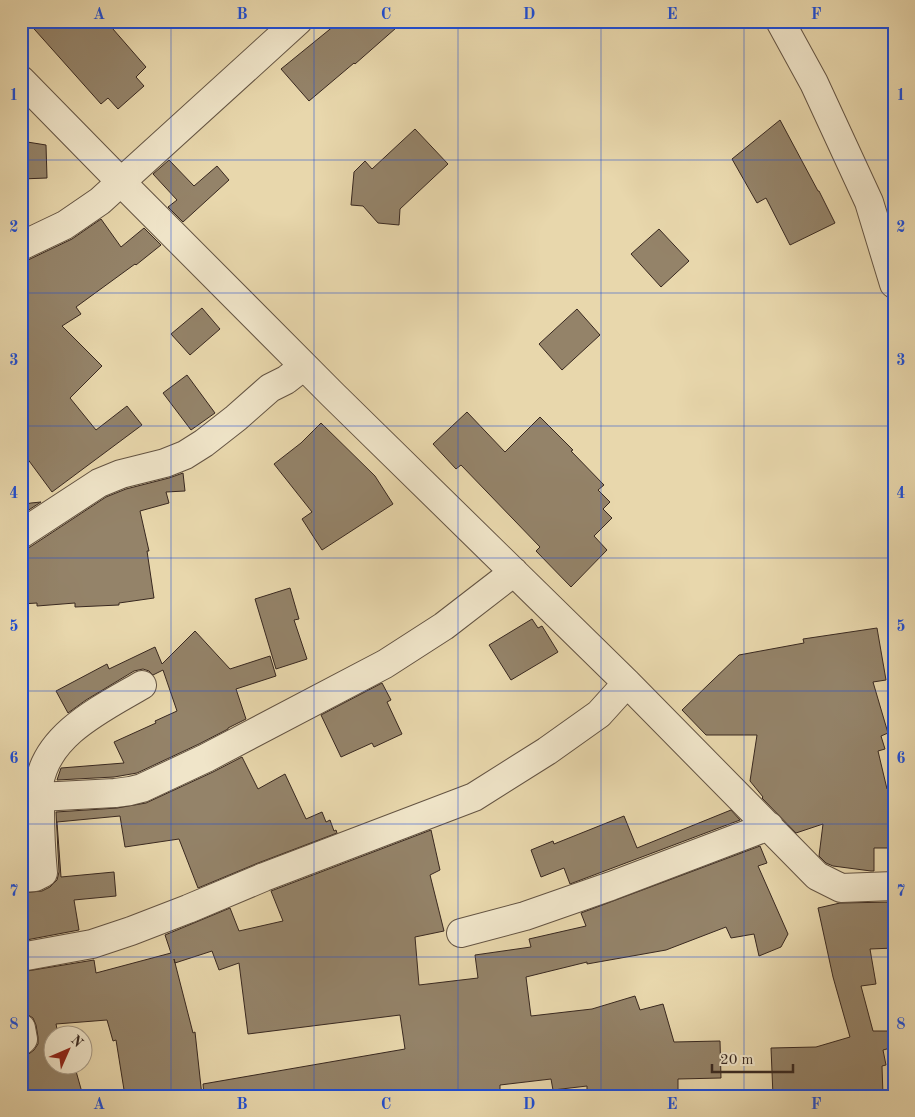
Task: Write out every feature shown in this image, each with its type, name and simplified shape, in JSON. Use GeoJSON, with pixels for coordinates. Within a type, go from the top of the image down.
{"type":"FeatureCollection","features":[{"type":"Feature","properties":{"kind":"street"},"geometry":{"type":"LineString","coordinates":[[21,246],[65,225],[100,201],[298,21]]}},
{"type":"Feature","properties":{"kind":"street"},"geometry":{"type":"LineString","coordinates":[[780,21],[814,83],[869,202],[894,284]]}},
{"type":"Feature","properties":{"kind":"street"},"geometry":{"type":"LineString","coordinates":[[21,80],[304,366],[627,683],[817,876],[841,888],[894,886]]}},
{"type":"Feature","properties":{"kind":"street"},"geometry":{"type":"LineString","coordinates":[[21,534],[99,483],[185,455],[236,418],[270,388],[286,380],[304,366]]}},
{"type":"Feature","properties":{"kind":"street"},"geometry":{"type":"LineString","coordinates":[[30,796],[130,791],[164,778],[385,664],[444,626],[514,572]]}},
{"type":"Feature","properties":{"kind":"street"},"geometry":{"type":"LineString","coordinates":[[21,957],[92,944],[130,931],[188,909],[264,876],[474,797],[547,751],[599,714],[627,683]]}},
{"type":"Feature","properties":{"kind":"street"},"geometry":{"type":"LineString","coordinates":[[30,796],[38,787],[42,773],[59,742],[97,712],[142,685]]}},
{"type":"Feature","properties":{"kind":"street"},"geometry":{"type":"LineString","coordinates":[[21,878],[35,877],[43,873],[30,796]]}},
{"type":"Feature","properties":{"kind":"street"},"geometry":{"type":"LineString","coordinates":[[460,933],[525,916],[611,886],[769,826]]}},
{"type":"Feature","properties":{"kind":"street"},"geometry":{"type":"LineString","coordinates":[[21,1028],[21,1041]]}},
{"type":"Feature","properties":{"kind":"building"},"geometry":{"type":"Polygon","coordinates":[[[27,21],[106,21],[146,67],[136,77],[144,86],[118,109],[108,98],[101,104],[27,21]]]}},
{"type":"Feature","properties":{"kind":"building"},"geometry":{"type":"Polygon","coordinates":[[[340,21],[404,21],[309,101],[281,69],[340,21]]]}},
{"type":"Feature","properties":{"kind":"building"},"geometry":{"type":"Polygon","coordinates":[[[780,120],[835,223],[790,245],[766,198],[757,203],[732,159],[780,120]]]}},
{"type":"Feature","properties":{"kind":"building"},"geometry":{"type":"Polygon","coordinates":[[[415,129],[448,164],[400,209],[399,225],[378,223],[363,206],[351,205],[354,172],[365,161],[372,169],[415,129]]]}},
{"type":"Feature","properties":{"kind":"building"},"geometry":{"type":"Polygon","coordinates":[[[21,141],[46,145],[47,178],[21,179],[21,141]]]}},
{"type":"Feature","properties":{"kind":"building"},"geometry":{"type":"Polygon","coordinates":[[[169,160],[194,186],[217,166],[229,180],[183,222],[168,207],[177,200],[153,174],[169,160]]]}},
{"type":"Feature","properties":{"kind":"building"},"geometry":{"type":"Polygon","coordinates":[[[101,219],[121,247],[144,228],[161,245],[76,307],[81,314],[62,326],[102,366],[70,398],[96,430],[127,406],[142,425],[52,492],[21,450],[21,261],[28,260],[72,239],[101,219]]]}},
{"type":"Feature","properties":{"kind":"building"},"geometry":{"type":"Polygon","coordinates":[[[659,229],[689,261],[661,287],[631,254],[659,229]]]}},
{"type":"Feature","properties":{"kind":"building"},"geometry":{"type":"Polygon","coordinates":[[[202,308],[220,329],[190,355],[171,334],[202,308]]]}},
{"type":"Feature","properties":{"kind":"building"},"geometry":{"type":"Polygon","coordinates":[[[577,309],[600,335],[562,370],[539,344],[577,309]]]}},
{"type":"Feature","properties":{"kind":"building"},"geometry":{"type":"Polygon","coordinates":[[[187,375],[215,413],[191,430],[163,393],[187,375]]]}},
{"type":"Feature","properties":{"kind":"building"},"geometry":{"type":"Polygon","coordinates":[[[467,412],[505,452],[540,417],[604,485],[598,490],[610,502],[603,509],[612,518],[594,536],[607,550],[571,587],[536,551],[540,547],[461,465],[456,469],[433,444],[467,412]]]}},
{"type":"Feature","properties":{"kind":"building"},"geometry":{"type":"Polygon","coordinates":[[[321,423],[375,476],[393,504],[322,550],[302,519],[312,512],[274,464],[301,443],[321,423]]]}},
{"type":"Feature","properties":{"kind":"building"},"geometry":{"type":"Polygon","coordinates":[[[183,473],[185,491],[166,492],[169,503],[140,511],[149,551],[147,551],[154,598],[119,603],[119,605],[75,607],[75,603],[37,606],[37,603],[21,604],[21,550],[30,547],[106,497],[126,489],[183,473]]]}},
{"type":"Feature","properties":{"kind":"building"},"geometry":{"type":"Polygon","coordinates":[[[41,502],[21,515],[21,505],[41,502]]]}},
{"type":"Feature","properties":{"kind":"building"},"geometry":{"type":"Polygon","coordinates":[[[290,588],[299,619],[294,620],[307,659],[276,669],[255,599],[290,588]]]}},
{"type":"Feature","properties":{"kind":"building"},"geometry":{"type":"Polygon","coordinates":[[[532,619],[538,628],[542,626],[558,652],[511,680],[489,645],[532,619]]]}},
{"type":"Feature","properties":{"kind":"building"},"geometry":{"type":"Polygon","coordinates":[[[877,628],[886,680],[873,682],[888,733],[881,736],[885,749],[878,751],[887,789],[894,789],[894,848],[874,848],[874,871],[871,871],[833,866],[826,863],[819,856],[823,824],[796,833],[762,798],[750,781],[757,735],[706,735],[682,710],[739,655],[804,643],[803,639],[877,628]]]}},
{"type":"Feature","properties":{"kind":"building"},"geometry":{"type":"Polygon","coordinates":[[[195,631],[230,669],[270,656],[276,676],[236,689],[246,719],[199,744],[137,773],[114,777],[57,780],[61,768],[124,763],[114,742],[177,711],[163,670],[153,675],[143,669],[134,671],[68,713],[56,691],[107,664],[109,669],[155,647],[162,664],[195,631]]]}},
{"type":"Feature","properties":{"kind":"building"},"geometry":{"type":"Polygon","coordinates":[[[382,683],[391,700],[387,702],[402,734],[374,747],[372,743],[341,757],[321,715],[382,683]]]}},
{"type":"Feature","properties":{"kind":"building"},"geometry":{"type":"Polygon","coordinates":[[[242,757],[258,789],[285,774],[306,819],[322,812],[326,822],[330,820],[334,831],[336,830],[337,833],[198,888],[179,839],[125,847],[120,816],[57,822],[61,877],[114,872],[116,896],[74,900],[79,930],[21,941],[21,893],[42,891],[50,887],[57,880],[59,872],[56,812],[117,808],[146,803],[242,757]]]}},
{"type":"Feature","properties":{"kind":"building"},"geometry":{"type":"Polygon","coordinates":[[[731,810],[740,820],[570,884],[564,868],[541,877],[531,850],[553,841],[554,844],[624,816],[637,848],[731,810]]]}},
{"type":"Feature","properties":{"kind":"building"},"geometry":{"type":"Polygon","coordinates":[[[21,812],[24,812],[26,862],[21,862],[21,812]]]}},
{"type":"Feature","properties":{"kind":"building"},"geometry":{"type":"Polygon","coordinates":[[[431,830],[440,870],[430,875],[444,931],[415,937],[419,985],[478,978],[475,955],[531,947],[529,939],[586,926],[581,913],[760,846],[767,863],[758,866],[788,934],[781,947],[759,956],[754,934],[731,938],[726,927],[666,950],[587,964],[587,962],[526,977],[531,1016],[592,1009],[635,996],[640,1010],[663,1004],[674,1042],[720,1041],[721,1078],[678,1079],[678,1096],[587,1096],[587,1086],[553,1090],[551,1079],[500,1085],[500,1096],[204,1096],[203,1084],[405,1049],[400,1015],[248,1034],[239,963],[219,970],[212,951],[175,963],[193,1033],[195,1032],[202,1096],[125,1096],[116,1040],[113,1041],[107,1020],[42,1024],[42,1074],[77,1074],[83,1096],[21,1096],[21,1056],[26,1056],[34,1050],[38,1044],[38,1037],[33,1018],[25,1013],[21,972],[94,960],[96,973],[171,953],[165,935],[230,908],[239,931],[283,921],[271,891],[431,830]]]}},
{"type":"Feature","properties":{"kind":"building"},"geometry":{"type":"Polygon","coordinates":[[[894,902],[894,948],[870,949],[876,984],[861,986],[873,1031],[894,1031],[894,1047],[883,1050],[886,1065],[882,1066],[883,1096],[773,1096],[771,1048],[816,1047],[850,1037],[833,977],[818,908],[840,903],[894,902]]]}}]}
